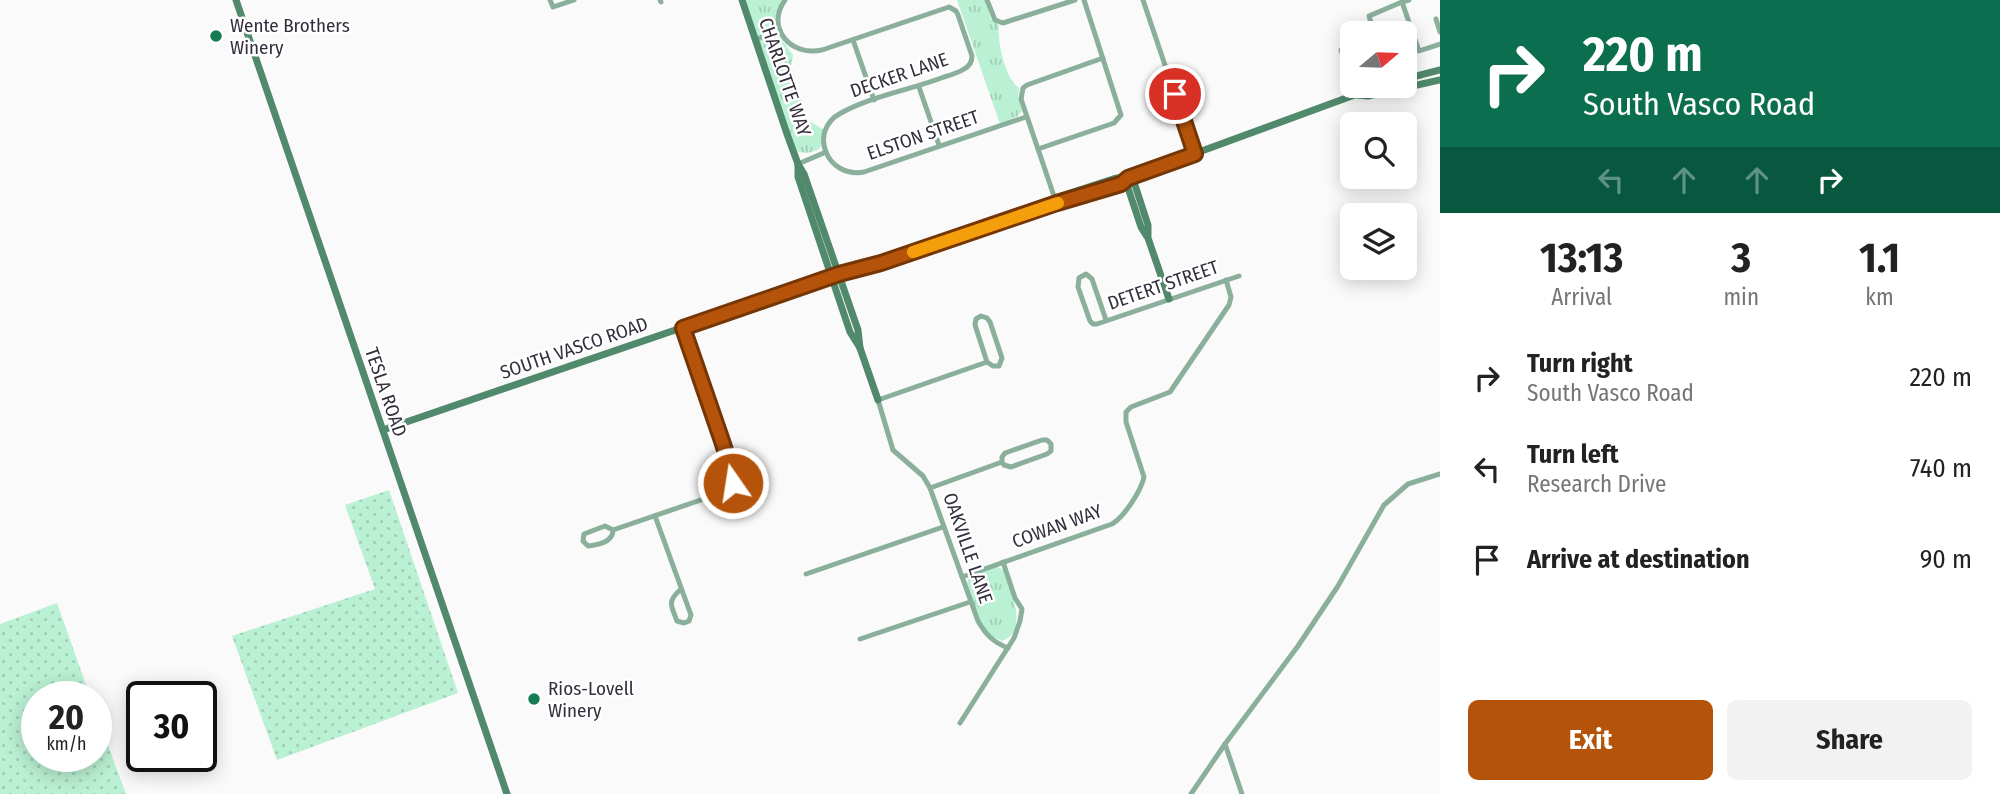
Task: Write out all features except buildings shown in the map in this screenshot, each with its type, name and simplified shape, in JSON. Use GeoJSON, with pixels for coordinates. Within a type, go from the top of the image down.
{"type":"FeatureCollection","features":[{"type":"Feature","properties":{"kind":"main road","name":"TESLA ROAD"},"geometry":{"type":"LineString","coordinates":[[236,0],[507,794]]}},
{"type":"Feature","properties":{"kind":"main road","name":"CHARLOTTE WAY"},"geometry":{"type":"LineString","coordinates":[[742,0],[798,164],[798,177],[836,276]]}},
{"type":"Feature","properties":{"kind":"main road"},"geometry":{"type":"LineString","coordinates":[[1418,76],[1440,70]]}},
{"type":"Feature","properties":{"kind":"main road","name":"SOUTH VASCO ROAD"},"geometry":{"type":"LineString","coordinates":[[1418,85],[1440,80]]}},
{"type":"Feature","properties":{"kind":"main road","name":"SOUTH VASCO ROAD"},"geometry":{"type":"LineString","coordinates":[[383,430],[855,269],[881,263],[1056,200],[1121,184],[1348,98]]}},
{"type":"Feature","properties":{"kind":"main road"},"geometry":{"type":"LineString","coordinates":[[1128,180],[1128,188],[1141,227],[1148,238],[1169,299]]}},
{"type":"Feature","properties":{"kind":"main road","name":"OAKVILLE LANE"},"geometry":{"type":"LineString","coordinates":[[836,276],[850,332],[860,348],[878,400]]}},
{"type":"Feature","properties":{"kind":"street"},"geometry":{"type":"LineString","coordinates":[[550,0],[553,7],[574,0]]}},
{"type":"Feature","properties":{"kind":"street"},"geometry":{"type":"LineString","coordinates":[[755,40],[780,30],[778,18],[785,0]]}},
{"type":"Feature","properties":{"kind":"street"},"geometry":{"type":"LineString","coordinates":[[987,0],[995,20],[1003,23],[1075,0]]}},
{"type":"Feature","properties":{"kind":"street"},"geometry":{"type":"LineString","coordinates":[[1038,149],[1114,123],[1119,118],[1121,111],[1083,0]]}},
{"type":"Feature","properties":{"kind":"street"},"geometry":{"type":"LineString","coordinates":[[1143,0],[1195,154]]}},
{"type":"Feature","properties":{"kind":"street"},"geometry":{"type":"LineString","coordinates":[[1370,21],[1369,16],[1405,1],[1419,51],[1440,44]]}},
{"type":"Feature","properties":{"kind":"street","name":"DECKER LANE"},"geometry":{"type":"LineString","coordinates":[[780,30],[796,49],[822,50],[944,8],[956,11],[972,56],[966,69],[835,116],[825,132],[825,152]]}},
{"type":"Feature","properties":{"kind":"street"},"geometry":{"type":"LineString","coordinates":[[1436,19],[1440,32]]}},
{"type":"Feature","properties":{"kind":"street"},"geometry":{"type":"LineString","coordinates":[[853,40],[874,100]]}},
{"type":"Feature","properties":{"kind":"street"},"geometry":{"type":"LineString","coordinates":[[1056,200],[1026,117],[1021,99],[1023,88],[1103,58]]}},
{"type":"Feature","properties":{"kind":"street"},"geometry":{"type":"LineString","coordinates":[[919,87],[939,145]]}},
{"type":"Feature","properties":{"kind":"street","name":"ELSTON STREET"},"geometry":{"type":"LineString","coordinates":[[825,152],[841,170],[857,173],[1026,117]]}},
{"type":"Feature","properties":{"kind":"street"},"geometry":{"type":"LineString","coordinates":[[798,164],[825,152]]}},
{"type":"Feature","properties":{"kind":"street","name":"DETERT STREET"},"geometry":{"type":"LineString","coordinates":[[1106,320],[1092,279],[1086,274],[1079,278],[1078,287],[1093,324],[1097,324],[1239,275]]}},
{"type":"Feature","properties":{"kind":"street","name":"COWAN WAY"},"geometry":{"type":"LineString","coordinates":[[962,577],[1112,524],[1121,517],[1142,485],[1144,477],[1126,422],[1126,412],[1131,407],[1170,392],[1229,305],[1231,297],[1226,280]]}},
{"type":"Feature","properties":{"kind":"street"},"geometry":{"type":"LineString","coordinates":[[981,316],[989,320],[1002,358],[997,366],[988,362],[975,325],[976,319],[981,316]]}},
{"type":"Feature","properties":{"kind":"street"},"geometry":{"type":"LineString","coordinates":[[613,530],[610,539],[592,546],[583,541],[587,532],[605,526],[613,530],[727,491],[731,487],[733,475],[683,328]]}},
{"type":"Feature","properties":{"kind":"street"},"geometry":{"type":"LineString","coordinates":[[878,400],[988,362]]}},
{"type":"Feature","properties":{"kind":"street","name":"OAKVILLE LANE"},"geometry":{"type":"LineString","coordinates":[[878,400],[893,450],[923,476],[930,488],[978,621],[986,635],[1008,648]]}},
{"type":"Feature","properties":{"kind":"street"},"geometry":{"type":"LineString","coordinates":[[1042,440],[1051,444],[1049,453],[1011,467],[1002,462],[1005,453],[1042,440]]}},
{"type":"Feature","properties":{"kind":"street"},"geometry":{"type":"LineString","coordinates":[[930,488],[1002,462]]}},
{"type":"Feature","properties":{"kind":"street"},"geometry":{"type":"LineString","coordinates":[[1191,794],[1298,646],[1331,596],[1384,505],[1408,484],[1440,474]]}},
{"type":"Feature","properties":{"kind":"street"},"geometry":{"type":"LineString","coordinates":[[655,516],[691,615],[689,621],[684,623],[677,621],[671,603],[680,590]]}},
{"type":"Feature","properties":{"kind":"street"},"geometry":{"type":"LineString","coordinates":[[806,574],[943,527]]}},
{"type":"Feature","properties":{"kind":"street"},"geometry":{"type":"LineString","coordinates":[[960,723],[1014,638],[1020,621],[1022,609],[1003,562]]}},
{"type":"Feature","properties":{"kind":"street"},"geometry":{"type":"LineString","coordinates":[[860,639],[970,602]]}},
{"type":"Feature","properties":{"kind":"street"},"geometry":{"type":"LineString","coordinates":[[1225,744],[1242,794]]}},
{"type":"Feature","properties":{"kind":"green space"},"geometry":{"type":"Polygon","coordinates":[[[745,0],[782,0],[778,7],[778,29],[793,55],[791,66],[808,120],[824,130],[822,144],[818,150],[798,152],[794,146],[745,0]]]}},
{"type":"Feature","properties":{"kind":"green space"},"geometry":{"type":"Polygon","coordinates":[[[957,0],[985,0],[991,19],[999,25],[1003,59],[1019,88],[1018,97],[1022,111],[1018,116],[1000,124],[957,0]]]}},
{"type":"Feature","properties":{"kind":"green space"},"geometry":{"type":"Polygon","coordinates":[[[389,490],[458,693],[277,760],[232,636],[375,589],[345,505],[389,490]]]}},
{"type":"Feature","properties":{"kind":"green space"},"geometry":{"type":"Polygon","coordinates":[[[995,566],[1004,570],[1017,619],[1010,636],[1002,641],[993,637],[983,627],[967,584],[969,576],[995,566]]]}},
{"type":"Feature","properties":{"kind":"green space"},"geometry":{"type":"Polygon","coordinates":[[[57,603],[85,681],[21,681],[21,772],[112,772],[112,756],[126,794],[0,794],[0,624],[57,603]]]}},
{"type":"Feature","properties":{"kind":"slow traffic"},"geometry":{"type":"LineString","coordinates":[[913,252],[1058,203]]}},
{"type":"Feature","properties":{"kind":"place","name":"Wente Brothers Winery"},"geometry":{"type":"Point","coordinates":[216,36]}},
{"type":"Feature","properties":{"kind":"place","name":"Rios-Lovell Winery"},"geometry":{"type":"Point","coordinates":[534,699]}},
{"type":"Feature","properties":{"kind":"route"},"geometry":{"type":"LineString","coordinates":[[733,483],[733,475],[683,328],[839,274],[881,263],[1121,184],[1128,178],[1195,154],[1175,94]]}}]}
